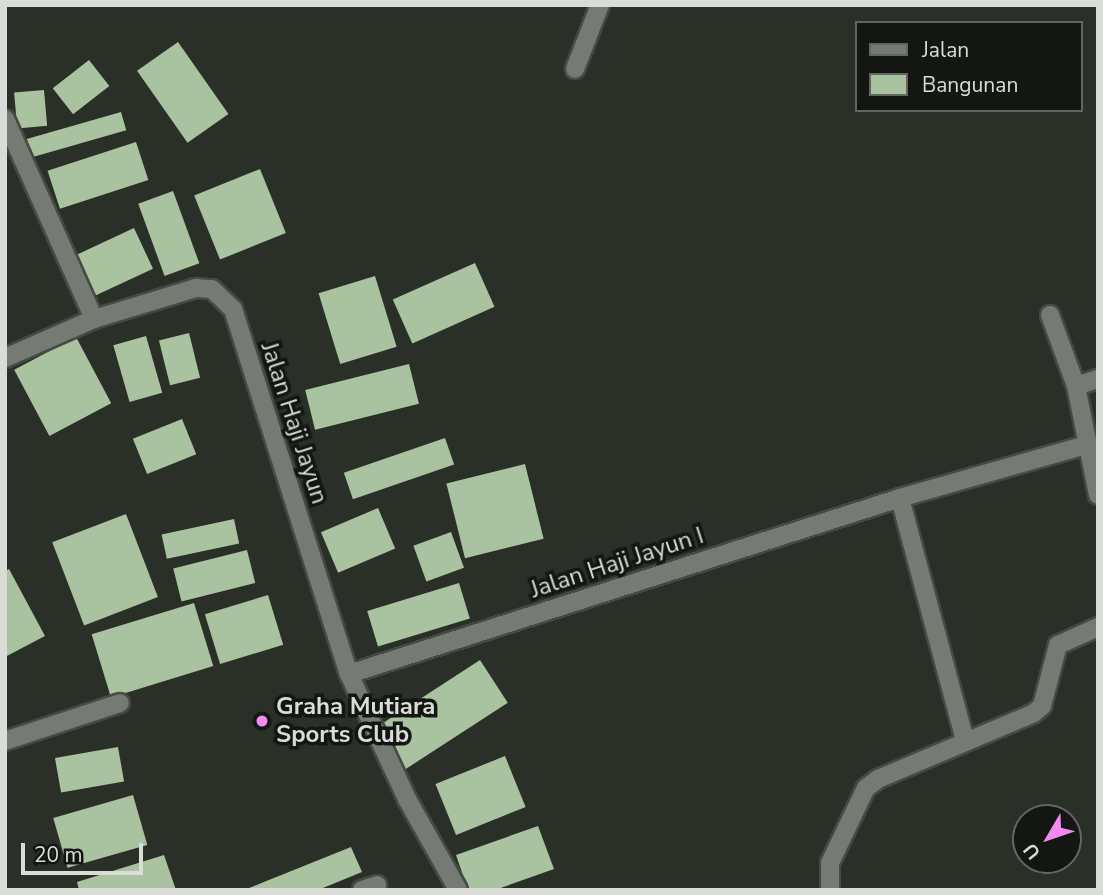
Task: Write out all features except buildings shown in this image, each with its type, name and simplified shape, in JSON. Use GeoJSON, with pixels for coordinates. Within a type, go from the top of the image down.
{"type":"FeatureCollection","features":[{"type":"Feature","properties":{"kind":"street"},"geometry":{"type":"LineString","coordinates":[[575,69],[600,5]]}},
{"type":"Feature","properties":{"kind":"street"},"geometry":{"type":"LineString","coordinates":[[5,119],[94,319]]}},
{"type":"Feature","properties":{"kind":"street","name":"Jalan Haji Jayun"},"geometry":{"type":"LineString","coordinates":[[5,358],[94,319],[197,288],[212,289],[233,309],[349,674],[407,799],[458,890]]}},
{"type":"Feature","properties":{"kind":"street"},"geometry":{"type":"LineString","coordinates":[[1050,315],[1076,386],[1098,495]]}},
{"type":"Feature","properties":{"kind":"street"},"geometry":{"type":"LineString","coordinates":[[1076,386],[1098,379]]}},
{"type":"Feature","properties":{"kind":"street","name":"Jalan Haji Jayun I"},"geometry":{"type":"LineString","coordinates":[[349,674],[900,498],[1086,446]]}},
{"type":"Feature","properties":{"kind":"street"},"geometry":{"type":"LineString","coordinates":[[900,498],[965,741]]}},
{"type":"Feature","properties":{"kind":"street"},"geometry":{"type":"LineString","coordinates":[[830,890],[830,863],[866,788],[877,779],[1042,706],[1058,645],[1098,627]]}},
{"type":"Feature","properties":{"kind":"street"},"geometry":{"type":"LineString","coordinates":[[5,741],[120,704]]}},
{"type":"Feature","properties":{"kind":"place","name":"Graha Mutiara Sports Club"},"geometry":{"type":"Point","coordinates":[262,721]}}]}
